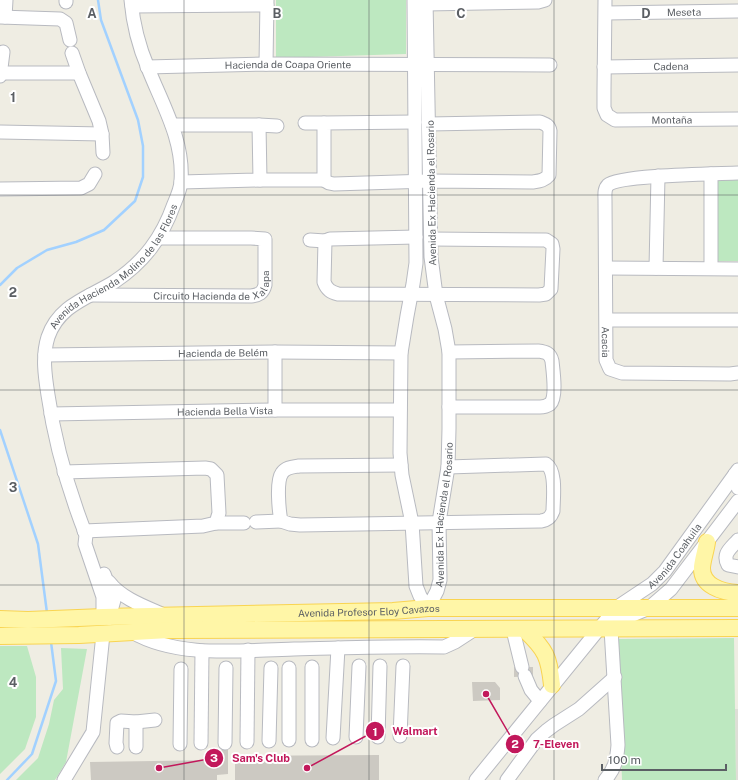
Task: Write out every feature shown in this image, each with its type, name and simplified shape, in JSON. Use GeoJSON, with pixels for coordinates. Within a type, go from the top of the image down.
{"type":"FeatureCollection","features":[{"type":"Feature","properties":{"kind":"main road"},"geometry":{"type":"LineString","coordinates":[[710,538],[702,568],[703,575],[707,582],[721,591],[738,593]]}},
{"type":"Feature","properties":{"kind":"main road","name":"Avenida Profesor Eloy Cavazos"},"geometry":{"type":"LineString","coordinates":[[0,619],[28,620],[393,611],[428,608],[735,607]]}},
{"type":"Feature","properties":{"kind":"main road"},"geometry":{"type":"LineString","coordinates":[[380,630],[405,623],[428,608],[443,619],[475,629]]}},
{"type":"Feature","properties":{"kind":"main road","name":"Avenida Profesor Eloy Cavazos"},"geometry":{"type":"LineString","coordinates":[[0,636],[30,637],[177,630],[519,630],[738,628]]}},
{"type":"Feature","properties":{"kind":"main road"},"geometry":{"type":"LineString","coordinates":[[519,630],[539,643],[548,658],[552,685]]}},
{"type":"Feature","properties":{"kind":"street"},"geometry":{"type":"LineString","coordinates":[[6,0],[2,17],[60,18],[66,23],[71,47],[79,73],[99,121],[102,134],[103,153]]}},
{"type":"Feature","properties":{"kind":"street"},"geometry":{"type":"LineString","coordinates":[[422,1],[538,2],[545,0]]}},
{"type":"Feature","properties":{"kind":"street","name":"Avenida Ex Hacienda el Rosario"},"geometry":{"type":"LineString","coordinates":[[422,1],[415,64],[415,122],[422,182],[431,240],[432,267],[436,295],[445,329],[449,352],[448,467],[439,522],[440,580],[437,591],[428,608],[420,596],[416,586],[412,523],[400,465],[401,353],[415,274],[416,237],[422,182],[429,124],[428,64],[422,1]]}},
{"type":"Feature","properties":{"kind":"street"},"geometry":{"type":"LineString","coordinates":[[132,3],[267,2],[266,64]]}},
{"type":"Feature","properties":{"kind":"street","name":"Avenida Hacienda Molino de las Flores"},"geometry":{"type":"LineString","coordinates":[[106,618],[103,597],[85,544],[85,533],[56,445],[45,371],[45,355],[48,337],[58,319],[72,306],[88,295],[114,282],[148,252],[159,238],[170,216],[181,182],[178,149],[172,125],[147,67],[140,45],[132,3]]}},
{"type":"Feature","properties":{"kind":"street"},"geometry":{"type":"LineString","coordinates":[[604,67],[606,6]]}},
{"type":"Feature","properties":{"kind":"street","name":"Meseta"},"geometry":{"type":"LineString","coordinates":[[606,6],[738,10]]}},
{"type":"Feature","properties":{"kind":"street"},"geometry":{"type":"LineString","coordinates":[[3,52],[0,75],[79,73]]}},
{"type":"Feature","properties":{"kind":"street","name":"Hacienda de Coapa Oriente"},"geometry":{"type":"LineString","coordinates":[[147,67],[266,64],[550,65]]}},
{"type":"Feature","properties":{"kind":"street","name":"Cadena"},"geometry":{"type":"LineString","coordinates":[[604,67],[738,65]]}},
{"type":"Feature","properties":{"kind":"street","name":"Montaña"},"geometry":{"type":"LineString","coordinates":[[604,67],[604,108],[607,115],[615,120],[738,119]]}},
{"type":"Feature","properties":{"kind":"street"},"geometry":{"type":"LineString","coordinates":[[305,123],[415,122]]}},
{"type":"Feature","properties":{"kind":"street"},"geometry":{"type":"LineString","coordinates":[[181,182],[324,180],[334,184],[532,182],[545,179],[549,175],[550,131],[548,126],[540,122],[429,124]]}},
{"type":"Feature","properties":{"kind":"street"},"geometry":{"type":"LineString","coordinates":[[324,123],[324,180]]}},
{"type":"Feature","properties":{"kind":"street"},"geometry":{"type":"LineString","coordinates":[[172,125],[277,126]]}},
{"type":"Feature","properties":{"kind":"street"},"geometry":{"type":"LineString","coordinates":[[259,125],[260,180]]}},
{"type":"Feature","properties":{"kind":"street"},"geometry":{"type":"LineString","coordinates":[[0,132],[102,134]]}},
{"type":"Feature","properties":{"kind":"street"},"geometry":{"type":"LineString","coordinates":[[656,268],[658,176],[738,173]]}},
{"type":"Feature","properties":{"kind":"street"},"geometry":{"type":"LineString","coordinates":[[0,189],[81,188],[89,184],[95,174]]}},
{"type":"Feature","properties":{"kind":"street"},"geometry":{"type":"LineString","coordinates":[[711,174],[711,268]]}},
{"type":"Feature","properties":{"kind":"street","name":"Acacia"},"geometry":{"type":"LineString","coordinates":[[658,176],[616,181],[608,186],[605,194],[607,363],[610,369],[622,373],[738,373]]}},
{"type":"Feature","properties":{"kind":"street"},"geometry":{"type":"LineString","coordinates":[[310,240],[324,241],[334,239],[416,237]]}},
{"type":"Feature","properties":{"kind":"street","name":"Circuito Hacienda de Xalapa"},"geometry":{"type":"LineString","coordinates":[[88,295],[256,295],[260,294],[264,290],[266,285],[270,240],[159,238]]}},
{"type":"Feature","properties":{"kind":"street"},"geometry":{"type":"LineString","coordinates":[[324,241],[324,282],[328,291],[338,294],[546,294],[551,289],[553,249],[550,242],[542,239],[431,240]]}},
{"type":"Feature","properties":{"kind":"street"},"geometry":{"type":"LineString","coordinates":[[606,268],[738,269]]}},
{"type":"Feature","properties":{"kind":"street"},"geometry":{"type":"LineString","coordinates":[[607,320],[738,320]]}},
{"type":"Feature","properties":{"kind":"street"},"geometry":{"type":"LineString","coordinates":[[449,352],[538,351],[548,353],[552,361],[554,390],[552,400],[549,404],[540,407],[449,407]]}},
{"type":"Feature","properties":{"kind":"street"},"geometry":{"type":"LineString","coordinates":[[275,352],[275,410]]}},
{"type":"Feature","properties":{"kind":"street","name":"Hacienda de Belém"},"geometry":{"type":"LineString","coordinates":[[45,355],[275,352],[401,353]]}},
{"type":"Feature","properties":{"kind":"street","name":"Hacienda Bella Vista"},"geometry":{"type":"LineString","coordinates":[[51,414],[275,410],[400,410]]}},
{"type":"Feature","properties":{"kind":"street"},"geometry":{"type":"LineString","coordinates":[[85,533],[203,526],[216,523],[281,521],[290,524],[300,524],[541,521],[549,518],[553,511],[553,476],[551,468],[546,464],[448,467]]}},
{"type":"Feature","properties":{"kind":"street"},"geometry":{"type":"LineString","coordinates":[[281,521],[279,510],[279,482],[281,473],[285,469],[299,466],[400,465]]}},
{"type":"Feature","properties":{"kind":"street"},"geometry":{"type":"LineString","coordinates":[[64,472],[210,469],[215,472],[218,478],[219,513],[216,523]]}},
{"type":"Feature","properties":{"kind":"street","name":"Avenida Coahuila"},"geometry":{"type":"LineString","coordinates":[[476,780],[552,685],[605,629],[616,608],[645,589],[665,571],[736,472]]}},
{"type":"Feature","properties":{"kind":"street","name":"Avenida Coahuila"},"geometry":{"type":"LineString","coordinates":[[605,629],[648,608],[671,589],[738,502]]}},
{"type":"Feature","properties":{"kind":"street"},"geometry":{"type":"LineString","coordinates":[[698,525],[704,523],[711,524],[714,530],[710,538]]}},
{"type":"Feature","properties":{"kind":"street","name":"Avenida Hacienda Molino de las Flores"},"geometry":{"type":"LineString","coordinates":[[85,533],[94,541],[113,594],[114,600],[106,618]]}},
{"type":"Feature","properties":{"kind":"street"},"geometry":{"type":"LineString","coordinates":[[738,540],[725,556],[728,565],[738,567]]}},
{"type":"Feature","properties":{"kind":"street"},"geometry":{"type":"LineString","coordinates":[[106,578],[111,585],[123,594],[139,604],[166,616]]}},
{"type":"Feature","properties":{"kind":"street"},"geometry":{"type":"LineString","coordinates":[[645,589],[644,593],[647,599],[650,600],[661,598]]}},
{"type":"Feature","properties":{"kind":"street"},"geometry":{"type":"LineString","coordinates":[[132,632],[144,639],[178,648],[202,651],[444,647],[475,629]]}},
{"type":"Feature","properties":{"kind":"street"},"geometry":{"type":"LineString","coordinates":[[605,629],[615,677],[618,755],[614,768],[605,780]]}},
{"type":"Feature","properties":{"kind":"street"},"geometry":{"type":"LineString","coordinates":[[519,630],[523,672],[531,690],[540,701]]}},
{"type":"Feature","properties":{"kind":"street"},"geometry":{"type":"LineString","coordinates":[[64,780],[93,732],[102,634]]}},
{"type":"Feature","properties":{"kind":"street"},"geometry":{"type":"LineString","coordinates":[[333,738],[338,648]]}},
{"type":"Feature","properties":{"kind":"street"},"geometry":{"type":"LineString","coordinates":[[247,742],[248,650]]}},
{"type":"Feature","properties":{"kind":"street"},"geometry":{"type":"LineString","coordinates":[[201,743],[202,651]]}},
{"type":"Feature","properties":{"kind":"street"},"geometry":{"type":"LineString","coordinates":[[356,737],[359,666]]}},
{"type":"Feature","properties":{"kind":"street"},"geometry":{"type":"LineString","coordinates":[[378,736],[380,666]]}},
{"type":"Feature","properties":{"kind":"street"},"geometry":{"type":"LineString","coordinates":[[400,736],[403,666]]}},
{"type":"Feature","properties":{"kind":"street"},"geometry":{"type":"LineString","coordinates":[[312,667],[312,740]]}},
{"type":"Feature","properties":{"kind":"street"},"geometry":{"type":"LineString","coordinates":[[225,742],[226,668]]}},
{"type":"Feature","properties":{"kind":"street"},"geometry":{"type":"LineString","coordinates":[[269,742],[271,668]]}},
{"type":"Feature","properties":{"kind":"street"},"geometry":{"type":"LineString","coordinates":[[289,668],[289,740]]}},
{"type":"Feature","properties":{"kind":"street"},"geometry":{"type":"LineString","coordinates":[[180,744],[181,669]]}},
{"type":"Feature","properties":{"kind":"street"},"geometry":{"type":"LineString","coordinates":[[507,780],[538,739],[546,731],[554,724],[579,709],[615,677]]}},
{"type":"Feature","properties":{"kind":"street"},"geometry":{"type":"LineString","coordinates":[[117,747],[117,723],[121,721],[136,722],[155,720]]}},
{"type":"Feature","properties":{"kind":"street"},"geometry":{"type":"LineString","coordinates":[[136,722],[136,747]]}},
{"type":"Feature","properties":{"kind":"shaded area"},"geometry":{"type":"Polygon","coordinates":[[[735,709],[738,709],[738,780],[736,780],[735,709]]]}},
{"type":"Feature","properties":{"kind":"green space"},"geometry":{"type":"Polygon","coordinates":[[[276,0],[406,0],[406,54],[276,58],[276,0]]]}},
{"type":"Feature","properties":{"kind":"green space"},"geometry":{"type":"Polygon","coordinates":[[[738,178],[738,261],[718,261],[715,258],[716,180],[738,178]]]}},
{"type":"Feature","properties":{"kind":"green space"},"geometry":{"type":"Polygon","coordinates":[[[734,638],[736,780],[622,780],[617,639],[734,638]]]}},
{"type":"Feature","properties":{"kind":"green space"},"geometry":{"type":"Polygon","coordinates":[[[0,646],[27,646],[36,677],[36,717],[25,749],[0,774],[0,646]]]}},
{"type":"Feature","properties":{"kind":"green space"},"geometry":{"type":"Polygon","coordinates":[[[61,648],[87,649],[66,762],[55,780],[16,780],[38,758],[49,724],[54,700],[63,689],[61,648]]]}},
{"type":"Feature","properties":{"kind":"building"},"geometry":{"type":"Polygon","coordinates":[[[514,667],[533,667],[533,676],[514,677],[514,667]]]}},
{"type":"Feature","properties":{"kind":"building"},"geometry":{"type":"Polygon","coordinates":[[[472,682],[495,682],[500,688],[500,700],[473,701],[472,682]]]}},
{"type":"Feature","properties":{"kind":"building"},"geometry":{"type":"Polygon","coordinates":[[[228,749],[228,774],[217,775],[217,780],[91,780],[90,762],[218,760],[218,750],[228,749]]]}},
{"type":"Feature","properties":{"kind":"building"},"geometry":{"type":"Polygon","coordinates":[[[379,755],[379,780],[235,780],[235,756],[379,755]]]}},
{"type":"Feature","properties":{"kind":"waterway"},"geometry":{"type":"LineString","coordinates":[[0,285],[17,268],[47,250],[76,242],[104,230],[135,201],[143,177],[143,146],[138,120],[101,20],[98,0]]}},
{"type":"Feature","properties":{"kind":"waterway"},"geometry":{"type":"LineString","coordinates":[[0,430],[38,544],[47,613]]}},
{"type":"Feature","properties":{"kind":"waterway"},"geometry":{"type":"LineString","coordinates":[[7,780],[32,754],[56,681],[51,642]]}},
{"type":"Feature","properties":{"kind":"place","name":"7-Eleven"},"geometry":{"type":"Point","coordinates":[486,694]}},
{"type":"Feature","properties":{"kind":"place","name":"Sam's Club"},"geometry":{"type":"Point","coordinates":[159,768]}},
{"type":"Feature","properties":{"kind":"place","name":"Walmart"},"geometry":{"type":"Point","coordinates":[307,768]}}]}
